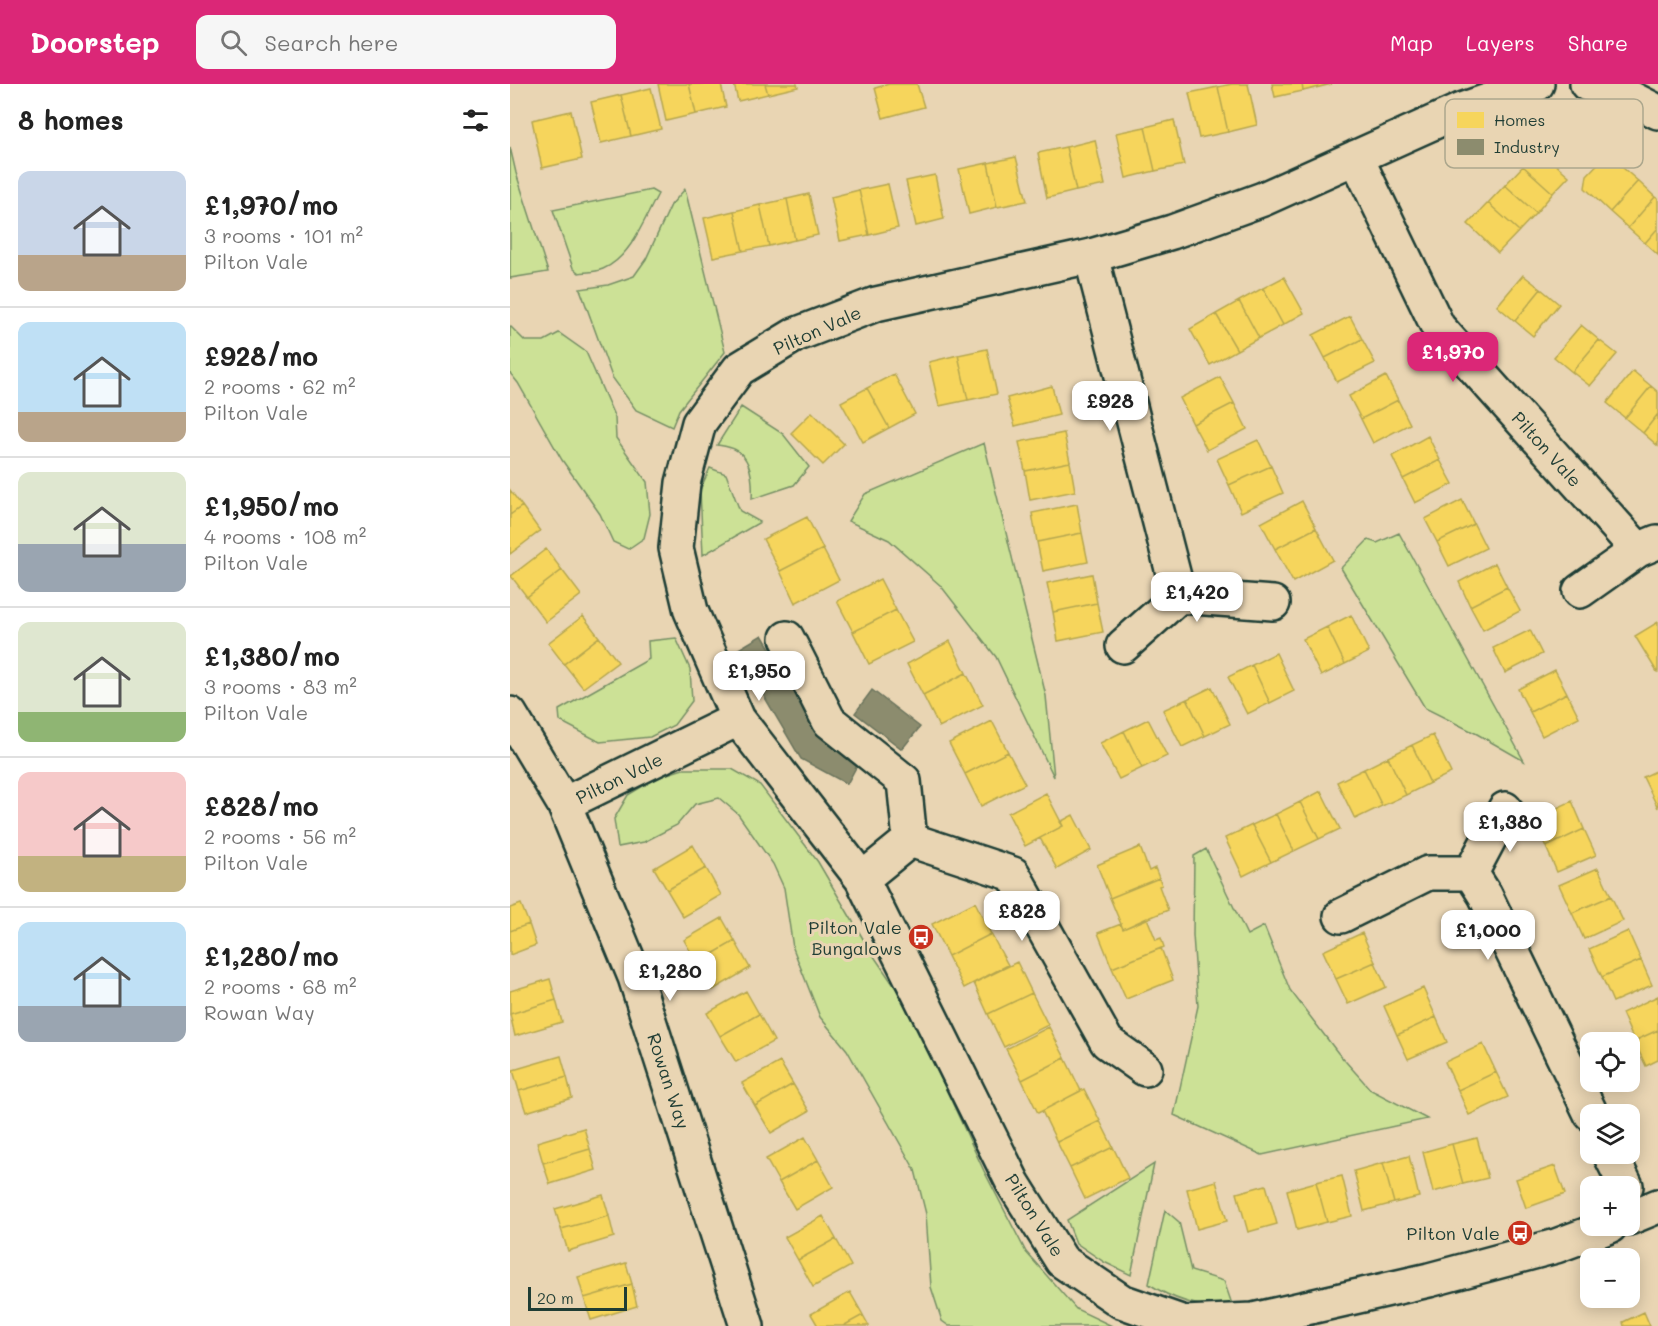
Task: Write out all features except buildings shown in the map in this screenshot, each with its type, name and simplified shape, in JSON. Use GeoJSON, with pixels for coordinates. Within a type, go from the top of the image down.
{"type":"FeatureCollection","features":[{"type":"Feature","properties":{"kind":"street","name":"Pilton Vale"},"geometry":{"type":"LineString","coordinates":[[1493,99],[1537,84]]}},
{"type":"Feature","properties":{"kind":"street"},"geometry":{"type":"LineString","coordinates":[[1587,84],[1611,88],[1633,99]]}},
{"type":"Feature","properties":{"kind":"street"},"geometry":{"type":"LineString","coordinates":[[1643,104],[1658,112]]}},
{"type":"Feature","properties":{"kind":"street","name":"Pilton Vale"},"geometry":{"type":"LineString","coordinates":[[1445,117],[1263,199],[1172,232],[1091,256],[876,304],[795,335],[739,369],[699,423],[683,483],[676,548],[691,611],[738,719],[862,879],[1013,1183],[1062,1261],[1120,1301],[1184,1323],[1253,1320],[1452,1274],[1556,1246],[1580,1234]]}},
{"type":"Feature","properties":{"kind":"street","name":"Pilton Vale"},"geometry":{"type":"LineString","coordinates":[[1356,158],[1438,327],[1648,546],[1580,591]]}},
{"type":"Feature","properties":{"kind":"street"},"geometry":{"type":"LineString","coordinates":[[1091,256],[1179,596]]}},
{"type":"Feature","properties":{"kind":"street"},"geometry":{"type":"LineString","coordinates":[[1123,646],[1179,596],[1273,603]]}},
{"type":"Feature","properties":{"kind":"street"},"geometry":{"type":"LineString","coordinates":[[787,638],[829,721],[904,781],[910,840]]}},
{"type":"Feature","properties":{"kind":"street","name":"Rowan Way"},"geometry":{"type":"LineString","coordinates":[[510,714],[564,804],[635,977],[747,1326]]}},
{"type":"Feature","properties":{"kind":"street","name":"Pilton Vale"},"geometry":{"type":"LineString","coordinates":[[564,804],[738,719]]}},
{"type":"Feature","properties":{"kind":"street"},"geometry":{"type":"LineString","coordinates":[[1471,873],[1505,809]]}},
{"type":"Feature","properties":{"kind":"street"},"geometry":{"type":"LineString","coordinates":[[862,879],[910,840]]}},
{"type":"Feature","properties":{"kind":"street"},"geometry":{"type":"LineString","coordinates":[[910,840],[1012,874],[1107,1041],[1145,1069]]}},
{"type":"Feature","properties":{"kind":"street"},"geometry":{"type":"LineString","coordinates":[[1341,916],[1428,873],[1471,873]]}},
{"type":"Feature","properties":{"kind":"street"},"geometry":{"type":"LineString","coordinates":[[1471,873],[1485,896],[1586,1104]]}},
{"type":"Feature","properties":{"kind":"green space"},"geometry":{"type":"Polygon","coordinates":[[[510,147],[516,173],[548,272],[510,278],[510,147]]]}},
{"type":"Feature","properties":{"kind":"green space"},"geometry":{"type":"Polygon","coordinates":[[[685,189],[725,352],[679,410],[672,427],[636,410],[612,377],[580,289],[608,285],[634,276],[646,259],[671,205],[685,189]]]}},
{"type":"Feature","properties":{"kind":"green space"},"geometry":{"type":"Polygon","coordinates":[[[651,190],[658,194],[636,237],[621,256],[597,271],[579,273],[573,268],[553,210],[651,190]]]}},
{"type":"Feature","properties":{"kind":"green space"},"geometry":{"type":"Polygon","coordinates":[[[510,326],[525,341],[544,341],[559,333],[586,352],[615,418],[616,438],[647,482],[650,514],[644,538],[628,549],[613,542],[600,514],[562,460],[510,373],[510,326]]]}},
{"type":"Feature","properties":{"kind":"green space"},"geometry":{"type":"Polygon","coordinates":[[[741,407],[783,434],[809,467],[794,485],[752,499],[752,479],[745,459],[734,449],[717,445],[741,407]]]}},
{"type":"Feature","properties":{"kind":"green space"},"geometry":{"type":"Polygon","coordinates":[[[984,443],[1046,696],[1054,777],[996,657],[941,586],[889,540],[848,521],[865,494],[984,443]]]}},
{"type":"Feature","properties":{"kind":"green space"},"geometry":{"type":"Polygon","coordinates":[[[710,468],[726,474],[740,511],[760,522],[703,555],[700,490],[710,468]]]}},
{"type":"Feature","properties":{"kind":"green space"},"geometry":{"type":"Polygon","coordinates":[[[1399,533],[1524,761],[1425,708],[1341,568],[1368,540],[1377,543],[1399,533]]]}},
{"type":"Feature","properties":{"kind":"green space"},"geometry":{"type":"Polygon","coordinates":[[[676,638],[690,669],[692,701],[674,725],[650,737],[600,742],[560,721],[559,710],[649,659],[648,641],[676,638]]]}},
{"type":"Feature","properties":{"kind":"green space"},"geometry":{"type":"Polygon","coordinates":[[[683,769],[732,769],[760,785],[818,862],[869,949],[906,1003],[984,1171],[1026,1252],[1076,1309],[1112,1326],[949,1326],[942,1321],[931,1287],[926,1214],[915,1170],[847,1050],[820,1017],[793,948],[784,888],[773,864],[738,814],[719,798],[695,804],[677,825],[644,842],[618,847],[614,819],[628,795],[658,777],[683,769]]]}},
{"type":"Feature","properties":{"kind":"green space"},"geometry":{"type":"Polygon","coordinates":[[[1206,849],[1247,935],[1264,926],[1290,990],[1338,1053],[1371,1090],[1427,1119],[1262,1155],[1174,1115],[1198,1006],[1193,935],[1194,856],[1206,849]]]}},
{"type":"Feature","properties":{"kind":"green space"},"geometry":{"type":"Polygon","coordinates":[[[1154,1164],[1131,1275],[1104,1262],[1076,1243],[1067,1220],[1154,1164]]]}},
{"type":"Feature","properties":{"kind":"green space"},"geometry":{"type":"Polygon","coordinates":[[[1165,1210],[1179,1222],[1191,1271],[1224,1281],[1233,1307],[1210,1307],[1189,1303],[1149,1284],[1165,1210]]]}},
{"type":"Feature","properties":{"kind":"place","name":"Pilton Vale Bungalows"},"geometry":{"type":"Point","coordinates":[921,937]}},
{"type":"Feature","properties":{"kind":"place","name":"Pilton Vale"},"geometry":{"type":"Point","coordinates":[1520,1233]}}]}
